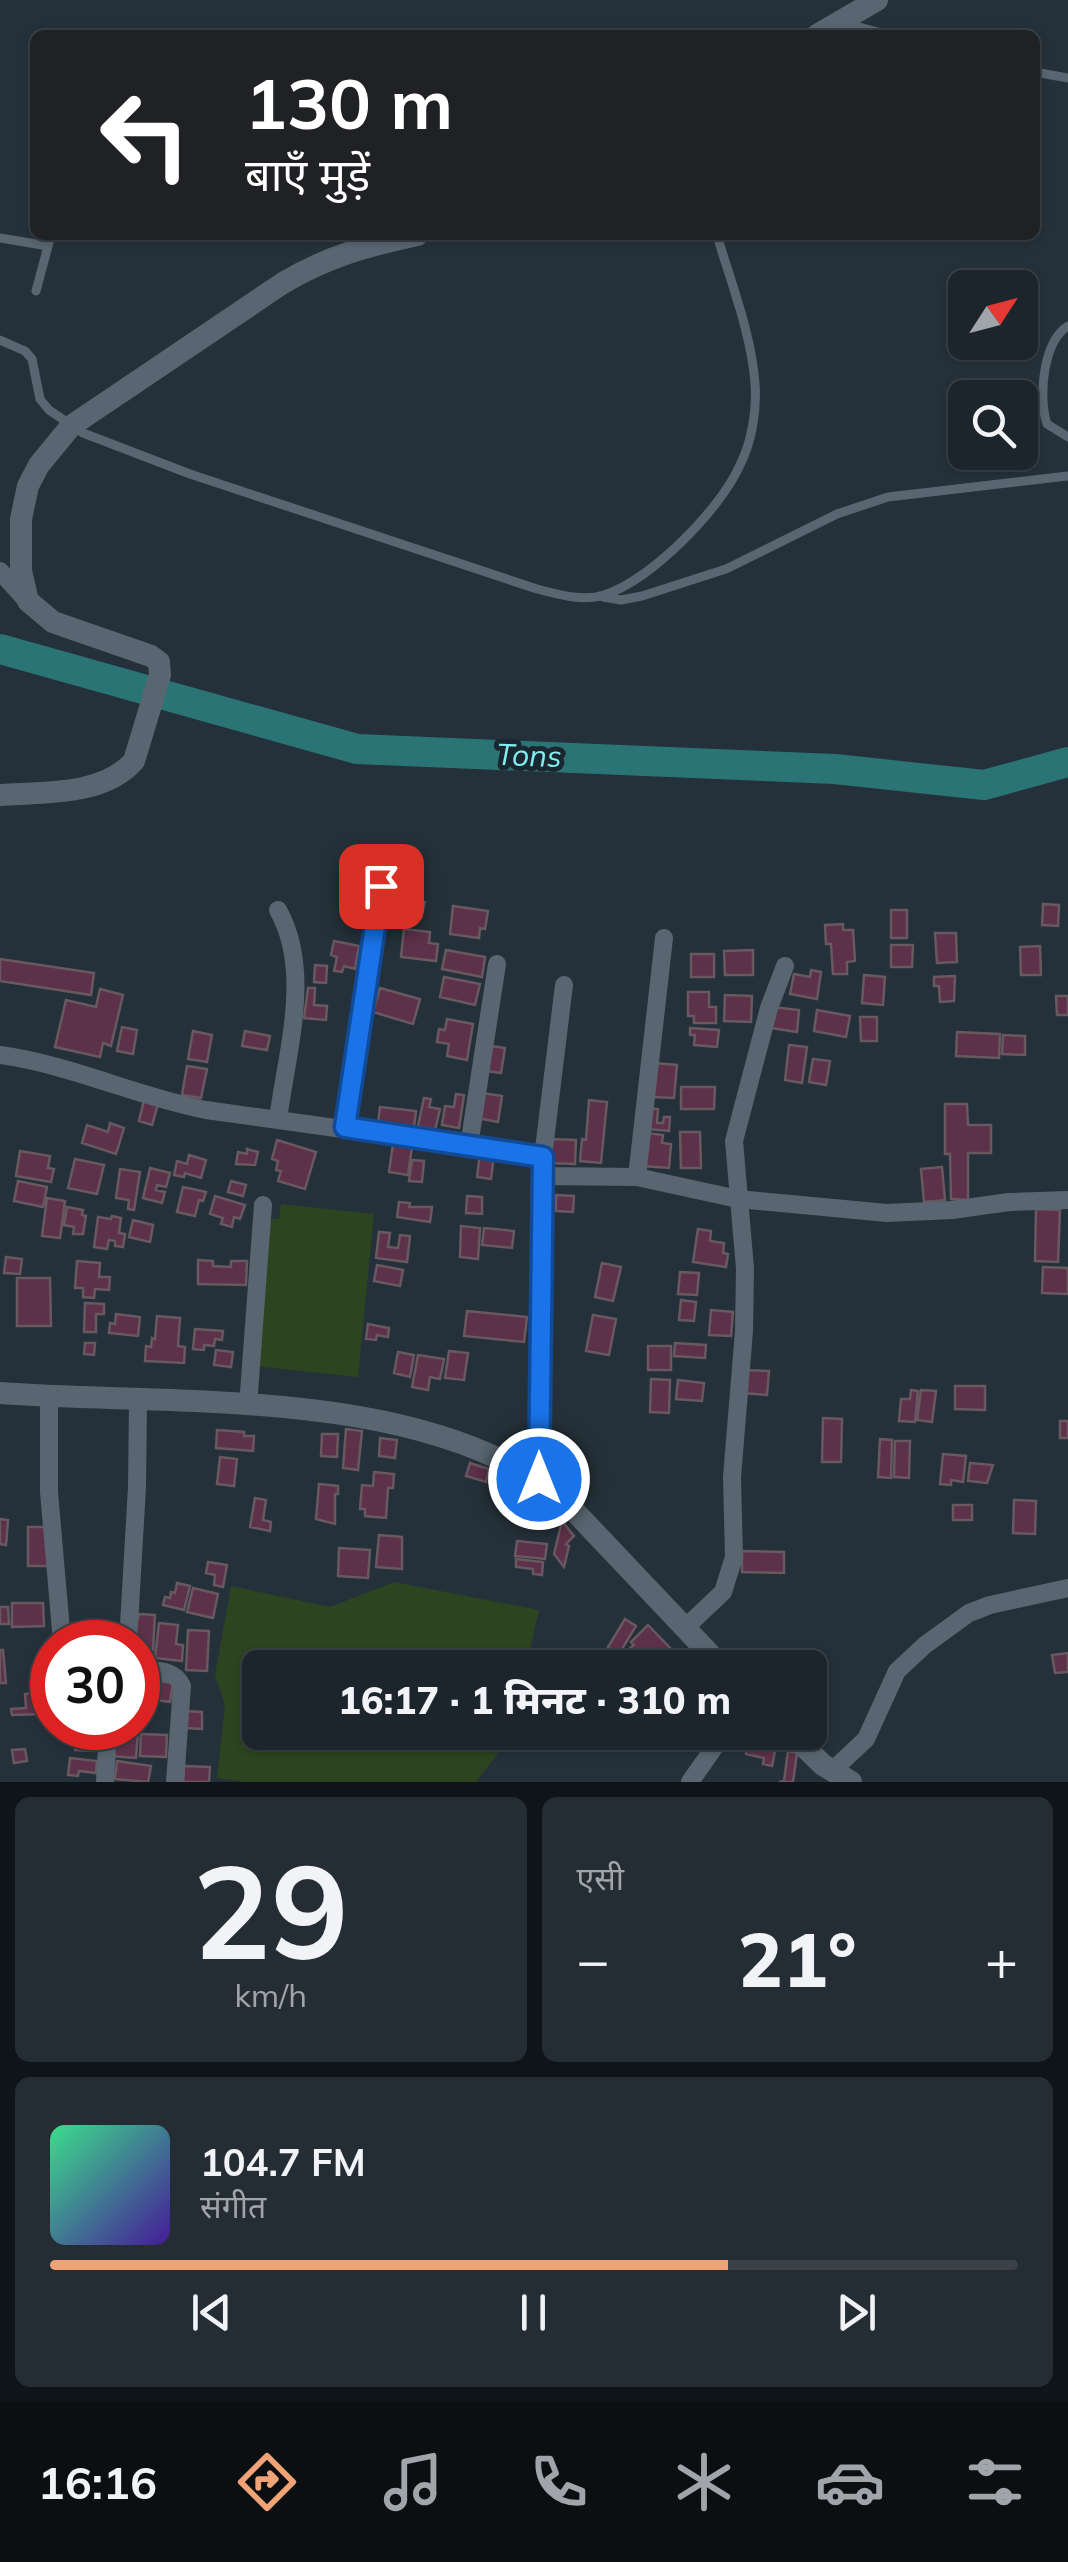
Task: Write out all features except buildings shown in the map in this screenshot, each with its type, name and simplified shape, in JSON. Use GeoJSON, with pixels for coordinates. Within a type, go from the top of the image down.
{"type":"FeatureCollection","features":[{"type":"Feature","properties":{"kind":"street"},"geometry":{"type":"LineString","coordinates":[[827,28],[877,0]]}},
{"type":"Feature","properties":{"kind":"street"},"geometry":{"type":"LineString","coordinates":[[28,601],[10,520],[39,465],[71,426],[317,262],[393,240]]}},
{"type":"Feature","properties":{"kind":"street"},"geometry":{"type":"LineString","coordinates":[[0,571],[52,622],[151,656],[158,662],[160,675],[134,762],[112,780],[70,790],[0,796]]}},
{"type":"Feature","properties":{"kind":"street"},"geometry":{"type":"LineString","coordinates":[[345,1127],[381,886]]}},
{"type":"Feature","properties":{"kind":"street"},"geometry":{"type":"LineString","coordinates":[[278,910],[291,932],[294,956],[292,1029],[278,1120]]}},
{"type":"Feature","properties":{"kind":"street"},"geometry":{"type":"LineString","coordinates":[[637,1178],[664,938]]}},
{"type":"Feature","properties":{"kind":"street"},"geometry":{"type":"LineString","coordinates":[[469,1146],[497,964]]}},
{"type":"Feature","properties":{"kind":"street"},"geometry":{"type":"LineString","coordinates":[[686,1628],[723,1592],[734,1557],[732,1477],[745,1268],[734,1158],[736,1128],[785,966]]}},
{"type":"Feature","properties":{"kind":"street"},"geometry":{"type":"LineString","coordinates":[[539,1479],[542,1176],[564,986]]}},
{"type":"Feature","properties":{"kind":"street"},"geometry":{"type":"LineString","coordinates":[[0,1055],[73,1069],[174,1104],[543,1157]]}},
{"type":"Feature","properties":{"kind":"street"},"geometry":{"type":"LineString","coordinates":[[542,1176],[637,1178],[738,1199],[887,1213],[1068,1200]]}},
{"type":"Feature","properties":{"kind":"street"},"geometry":{"type":"LineString","coordinates":[[248,1406],[262,1205]]}},
{"type":"Feature","properties":{"kind":"street"},"geometry":{"type":"LineString","coordinates":[[0,1393],[248,1406],[364,1418],[425,1430],[482,1451],[539,1479],[561,1497],[706,1650]]}},
{"type":"Feature","properties":{"kind":"street"},"geometry":{"type":"LineString","coordinates":[[50,1397],[49,1492],[60,1620]]}},
{"type":"Feature","properties":{"kind":"street"},"geometry":{"type":"LineString","coordinates":[[129,1620],[138,1400]]}},
{"type":"Feature","properties":{"kind":"street"},"geometry":{"type":"LineString","coordinates":[[811,1750],[842,1776],[866,1739],[897,1671],[925,1645],[980,1609],[1068,1588]]}},
{"type":"Feature","properties":{"kind":"street"},"geometry":{"type":"LineString","coordinates":[[160,1672],[172,1673],[182,1686],[175,1782]]}},
{"type":"Feature","properties":{"kind":"street"},"geometry":{"type":"LineString","coordinates":[[105,1782],[107,1750]]}},
{"type":"Feature","properties":{"kind":"street"},"geometry":{"type":"LineString","coordinates":[[690,1782],[712,1750]]}},
{"type":"Feature","properties":{"kind":"lane"},"geometry":{"type":"LineString","coordinates":[[1040,73],[1068,78]]}},
{"type":"Feature","properties":{"kind":"lane"},"geometry":{"type":"LineString","coordinates":[[0,238],[30,239]]}},
{"type":"Feature","properties":{"kind":"lane"},"geometry":{"type":"LineString","coordinates":[[36,291],[49,240]]}},
{"type":"Feature","properties":{"kind":"lane"},"geometry":{"type":"LineString","coordinates":[[601,597],[638,580],[663,560],[716,502],[740,467],[753,426],[755,384],[744,328],[718,240]]}},
{"type":"Feature","properties":{"kind":"lane"},"geometry":{"type":"LineString","coordinates":[[1068,326],[1056,336],[1051,348],[1042,412],[1046,424],[1068,437]]}},
{"type":"Feature","properties":{"kind":"lane"},"geometry":{"type":"LineString","coordinates":[[0,340],[25,351],[32,359],[40,399],[71,426],[190,474],[564,596],[621,600],[642,596],[726,569],[837,514],[888,497],[1068,476]]}},
{"type":"Feature","properties":{"kind":"green space"},"geometry":{"type":"Polygon","coordinates":[[[281,1204],[374,1214],[358,1377],[254,1366],[269,1219],[279,1219],[281,1204]]]}},
{"type":"Feature","properties":{"kind":"green space"},"geometry":{"type":"Polygon","coordinates":[[[394,1582],[539,1610],[530,1650],[242,1650],[242,1750],[500,1750],[476,1782],[245,1782],[217,1778],[225,1705],[215,1675],[231,1586],[330,1607],[394,1582]]]}},
{"type":"Feature","properties":{"kind":"waterway","name":"Tons"},"geometry":{"type":"LineString","coordinates":[[0,649],[357,749],[835,769],[984,785],[1068,762]]}},
{"type":"Feature","properties":{"kind":"route"},"geometry":{"type":"LineString","coordinates":[[381,886],[345,1127],[543,1157],[539,1479]]}}]}
